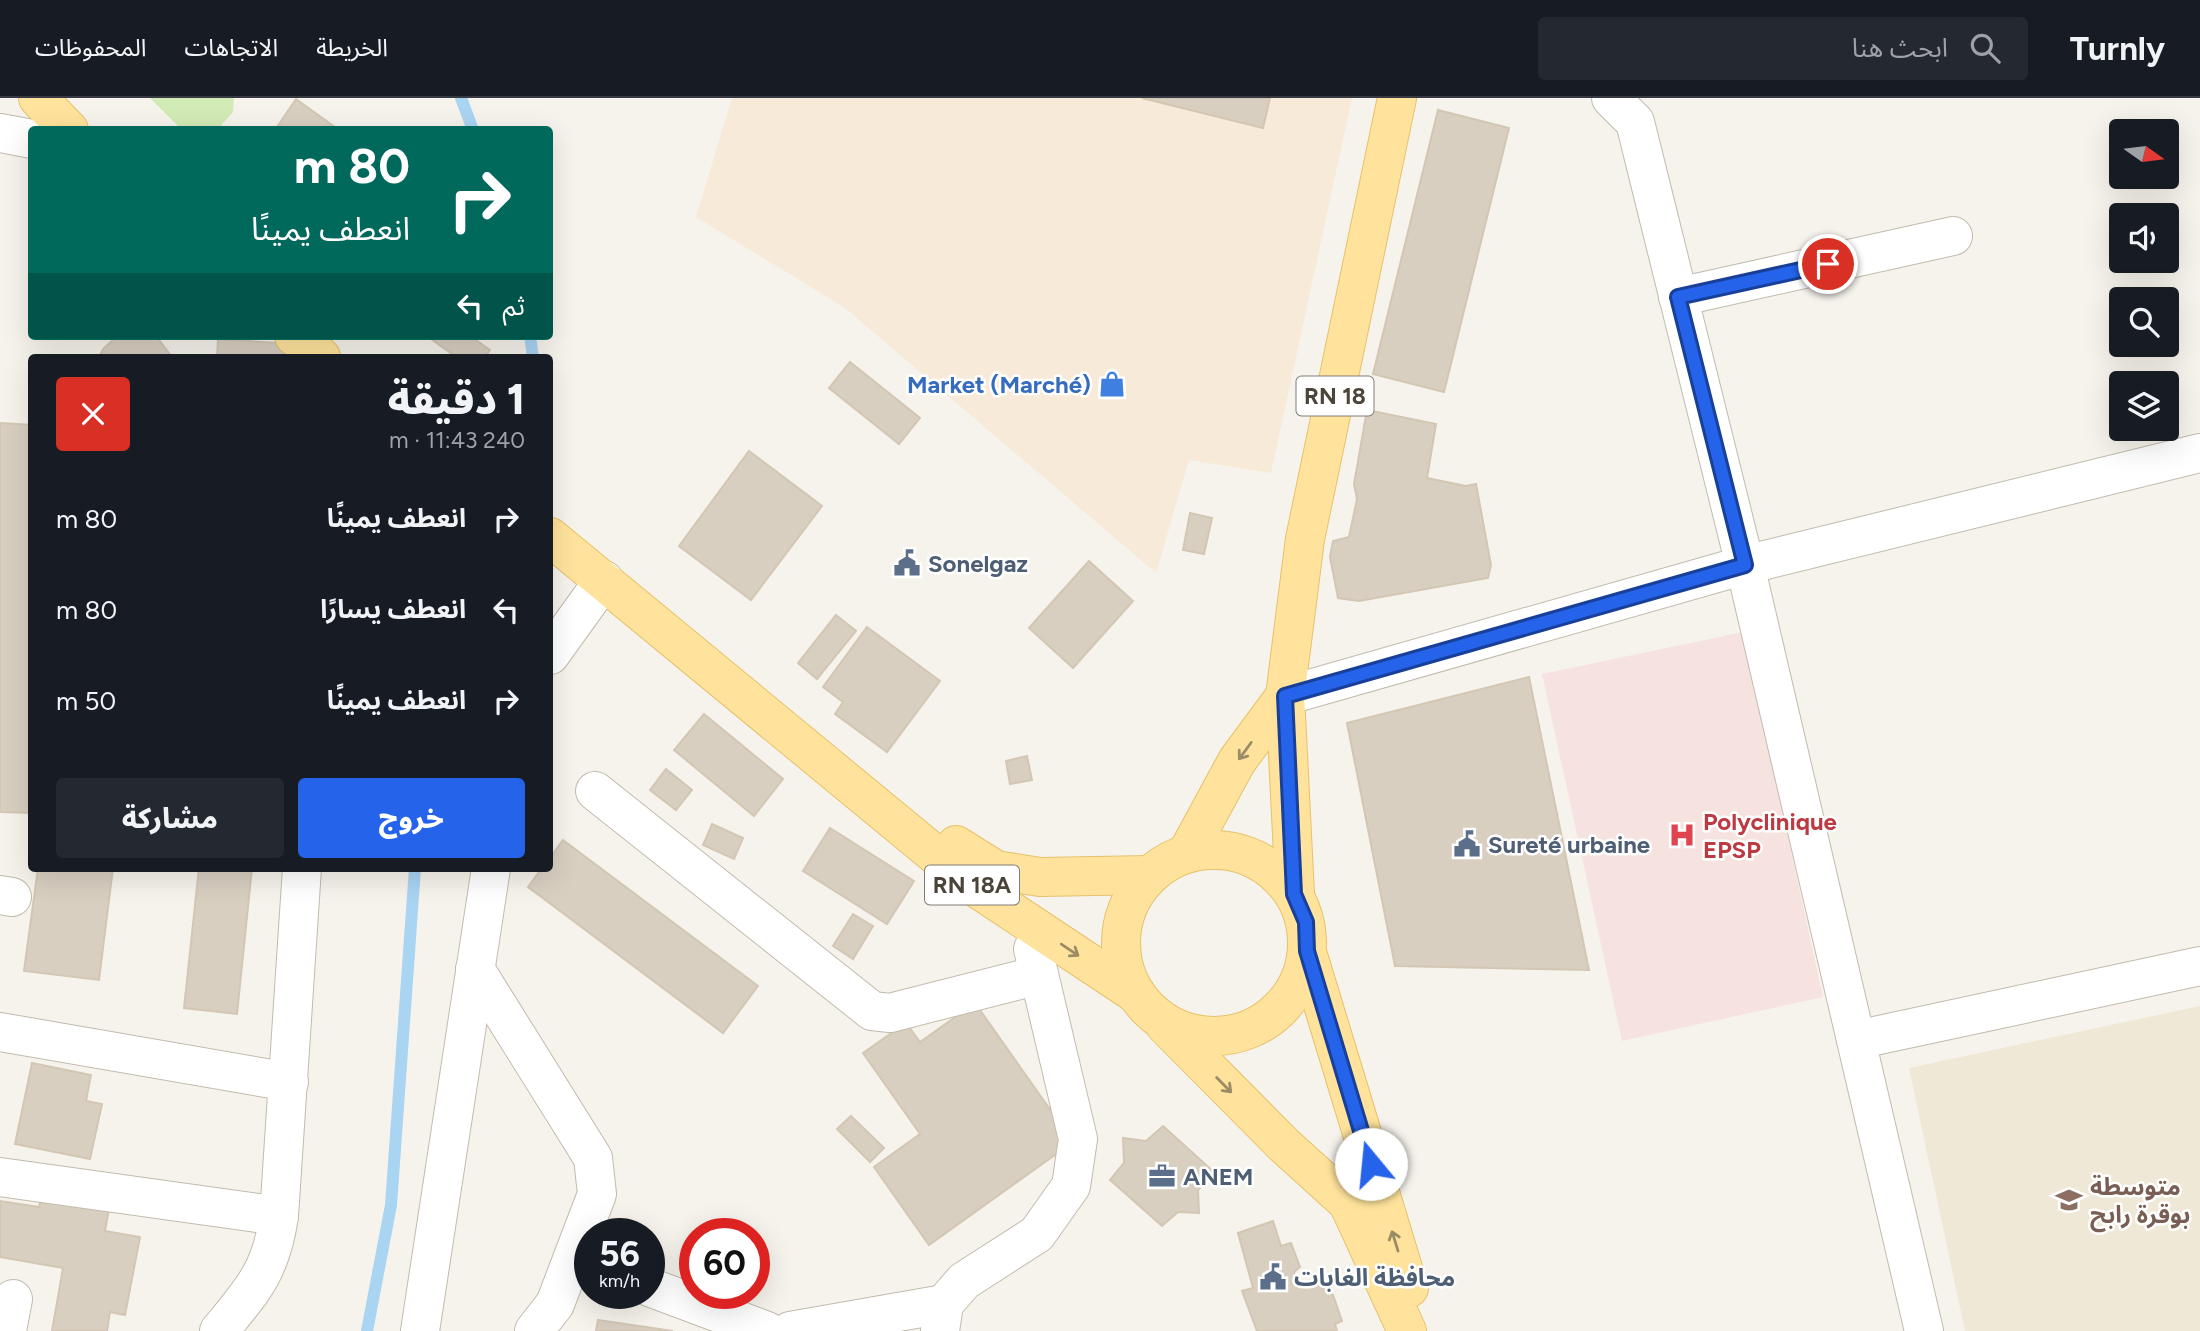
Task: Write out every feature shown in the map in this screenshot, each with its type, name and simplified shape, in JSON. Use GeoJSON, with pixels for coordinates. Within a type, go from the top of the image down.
{"type":"FeatureCollection","features":[{"type":"Feature","properties":{"kind":"main road"},"geometry":{"type":"LineString","coordinates":[[38,98],[65,126]]}},
{"type":"Feature","properties":{"kind":"main road","name":"RN 18"},"geometry":{"type":"LineString","coordinates":[[1294,894],[1285,696],[1305,539],[1397,98]]}},
{"type":"Feature","properties":{"kind":"main road"},"geometry":{"type":"LineString","coordinates":[[299,340],[317,354]]}},
{"type":"Feature","properties":{"kind":"main road","name":"RN 18A"},"geometry":{"type":"LineString","coordinates":[[562,546],[972,885],[1147,1006],[1284,1145],[1348,1203],[1407,1331]]}},
{"type":"Feature","properties":{"kind":"main road","name":"RN 18"},"geometry":{"type":"LineString","coordinates":[[1186,853],[1237,761],[1285,696]]}},
{"type":"Feature","properties":{"kind":"main road"},"geometry":{"type":"LineString","coordinates":[[822,759],[996,870],[1040,877],[1149,875]]}},
{"type":"Feature","properties":{"kind":"main road"},"geometry":{"type":"LineString","coordinates":[[1217,849],[1248,855],[1275,870],[1294,894],[1306,922],[1307,951],[1301,979],[1286,1003],[1265,1022],[1239,1033],[1211,1037],[1184,1032],[1147,1006],[1123,964],[1121,932],[1130,901],[1149,875],[1166,862],[1186,853],[1217,849]]}},
{"type":"Feature","properties":{"kind":"main road"},"geometry":{"type":"LineString","coordinates":[[1307,951],[1412,1297],[1419,1331]]}},
{"type":"Feature","properties":{"kind":"street"},"geometry":{"type":"LineString","coordinates":[[1611,98],[1635,122],[1745,565],[1924,1331]]}},
{"type":"Feature","properties":{"kind":"street"},"geometry":{"type":"LineString","coordinates":[[0,133],[28,138]]}},
{"type":"Feature","properties":{"kind":"street"},"geometry":{"type":"LineString","coordinates":[[1678,297],[1953,236]]}},
{"type":"Feature","properties":{"kind":"street"},"geometry":{"type":"LineString","coordinates":[[1285,696],[1745,565],[2200,453]]}},
{"type":"Feature","properties":{"kind":"street"},"geometry":{"type":"LineString","coordinates":[[553,651],[604,580]]}},
{"type":"Feature","properties":{"kind":"street"},"geometry":{"type":"LineString","coordinates":[[595,791],[872,1011],[890,1013],[1039,975]]}},
{"type":"Feature","properties":{"kind":"street"},"geometry":{"type":"LineString","coordinates":[[219,1331],[255,1288],[274,1250],[289,1082],[302,872]]}},
{"type":"Feature","properties":{"kind":"street"},"geometry":{"type":"LineString","coordinates":[[420,1331],[490,872]]}},
{"type":"Feature","properties":{"kind":"street"},"geometry":{"type":"LineString","coordinates":[[790,1331],[942,1318],[964,1282],[1037,1234],[1071,1186],[1078,1139],[1026,920]]}},
{"type":"Feature","properties":{"kind":"street"},"geometry":{"type":"LineString","coordinates":[[1856,1040],[2200,966]]}},
{"type":"Feature","properties":{"kind":"street"},"geometry":{"type":"LineString","coordinates":[[475,969],[593,1158],[597,1194],[591,1218]]}},
{"type":"Feature","properties":{"kind":"street"},"geometry":{"type":"LineString","coordinates":[[0,1032],[289,1082]]}},
{"type":"Feature","properties":{"kind":"street"},"geometry":{"type":"LineString","coordinates":[[0,1177],[279,1216]]}},
{"type":"Feature","properties":{"kind":"street"},"geometry":{"type":"LineString","coordinates":[[534,1331],[574,1273]]}},
{"type":"Feature","properties":{"kind":"street"},"geometry":{"type":"LineString","coordinates":[[665,1293],[767,1331]]}},
{"type":"Feature","properties":{"kind":"shaded area","name":"Market (Marché)"},"geometry":{"type":"Polygon","coordinates":[[[732,98],[1352,98],[1271,473],[1189,460],[1156,573],[845,308],[696,217],[732,98]]]}},
{"type":"Feature","properties":{"kind":"shaded area","name":"Polyclinique EPSP"},"geometry":{"type":"Polygon","coordinates":[[[1743,632],[1823,997],[1622,1041],[1542,674],[1743,632]]]}},
{"type":"Feature","properties":{"kind":"shaded area","name":"متوسطة بوقرة رابح"},"geometry":{"type":"Polygon","coordinates":[[[2200,1006],[2200,1331],[1965,1331],[1909,1068],[2200,1006]]]}},
{"type":"Feature","properties":{"kind":"green space"},"geometry":{"type":"Polygon","coordinates":[[[150,98],[234,98],[233,112],[221,126],[178,126],[150,98]]]}},
{"type":"Feature","properties":{"kind":"building"},"geometry":{"type":"Polygon","coordinates":[[[1142,98],[1270,98],[1263,128],[1142,98]]]}},
{"type":"Feature","properties":{"kind":"building"},"geometry":{"type":"Polygon","coordinates":[[[296,99],[333,126],[278,126],[296,99]]]}},
{"type":"Feature","properties":{"kind":"building"},"geometry":{"type":"Polygon","coordinates":[[[1438,110],[1509,128],[1444,392],[1373,374],[1438,110]]]}},
{"type":"Feature","properties":{"kind":"building"},"geometry":{"type":"Polygon","coordinates":[[[113,340],[159,340],[170,354],[100,354],[113,340]]]}},
{"type":"Feature","properties":{"kind":"building"},"geometry":{"type":"Polygon","coordinates":[[[218,340],[293,344],[292,354],[217,354],[218,340]]]}},
{"type":"Feature","properties":{"kind":"building"},"geometry":{"type":"Polygon","coordinates":[[[433,340],[476,340],[490,350],[487,354],[452,354],[433,340]]]}},
{"type":"Feature","properties":{"kind":"building"},"geometry":{"type":"Polygon","coordinates":[[[850,362],[920,418],[899,444],[829,388],[850,362]]]}},
{"type":"Feature","properties":{"kind":"building"},"geometry":{"type":"Polygon","coordinates":[[[1367,410],[1436,424],[1427,478],[1466,486],[1476,484],[1491,565],[1488,578],[1359,601],[1338,598],[1330,557],[1333,541],[1349,537],[1357,499],[1354,484],[1367,410]]]}},
{"type":"Feature","properties":{"kind":"building"},"geometry":{"type":"Polygon","coordinates":[[[0,423],[28,425],[28,813],[0,812],[0,423]]]}},
{"type":"Feature","properties":{"kind":"building"},"geometry":{"type":"Polygon","coordinates":[[[749,451],[822,506],[751,600],[679,546],[749,451]]]}},
{"type":"Feature","properties":{"kind":"building"},"geometry":{"type":"Polygon","coordinates":[[[1190,513],[1212,518],[1204,554],[1183,550],[1190,513]]]}},
{"type":"Feature","properties":{"kind":"building"},"geometry":{"type":"Polygon","coordinates":[[[1089,561],[1133,601],[1073,668],[1029,628],[1089,561]]]}},
{"type":"Feature","properties":{"kind":"building"},"geometry":{"type":"Polygon","coordinates":[[[836,615],[856,631],[817,679],[798,663],[836,615]]]}},
{"type":"Feature","properties":{"kind":"building"},"geometry":{"type":"Polygon","coordinates":[[[867,627],[940,681],[887,752],[835,714],[843,702],[823,687],[867,627]]]}},
{"type":"Feature","properties":{"kind":"building","name":"Sureté urbaine"},"geometry":{"type":"Polygon","coordinates":[[[1529,677],[1589,970],[1395,966],[1347,723],[1529,677]]]}},
{"type":"Feature","properties":{"kind":"building"},"geometry":{"type":"Polygon","coordinates":[[[704,714],[783,779],[754,816],[674,750],[704,714]]]}},
{"type":"Feature","properties":{"kind":"building"},"geometry":{"type":"Polygon","coordinates":[[[1027,756],[1032,780],[1010,784],[1006,761],[1027,756]]]}},
{"type":"Feature","properties":{"kind":"building"},"geometry":{"type":"Polygon","coordinates":[[[666,769],[692,790],[676,810],[650,790],[666,769]]]}},
{"type":"Feature","properties":{"kind":"building"},"geometry":{"type":"Polygon","coordinates":[[[712,824],[743,838],[734,859],[703,845],[712,824]]]}},
{"type":"Feature","properties":{"kind":"building"},"geometry":{"type":"Polygon","coordinates":[[[830,828],[914,881],[887,924],[803,871],[830,828]]]}},
{"type":"Feature","properties":{"kind":"building"},"geometry":{"type":"Polygon","coordinates":[[[563,840],[758,986],[723,1033],[528,887],[539,872],[553,872],[553,854],[563,840]]]}},
{"type":"Feature","properties":{"kind":"building"},"geometry":{"type":"Polygon","coordinates":[[[37,872],[112,872],[99,980],[24,971],[37,872]]]}},
{"type":"Feature","properties":{"kind":"building"},"geometry":{"type":"Polygon","coordinates":[[[199,872],[252,872],[237,1014],[184,1008],[199,872]]]}},
{"type":"Feature","properties":{"kind":"building"},"geometry":{"type":"Polygon","coordinates":[[[853,914],[873,926],[853,959],[833,946],[853,914]]]}},
{"type":"Feature","properties":{"kind":"building"},"geometry":{"type":"Polygon","coordinates":[[[975,1003],[1073,1142],[929,1245],[874,1167],[920,1134],[863,1053],[906,1023],[920,1042],[975,1003]]]}},
{"type":"Feature","properties":{"kind":"building"},"geometry":{"type":"Polygon","coordinates":[[[32,1063],[91,1075],[86,1101],[102,1104],[90,1159],[15,1144],[32,1063]]]}},
{"type":"Feature","properties":{"kind":"building"},"geometry":{"type":"Polygon","coordinates":[[[851,1116],[884,1148],[870,1162],[837,1129],[851,1116]]]}},
{"type":"Feature","properties":{"kind":"building","name":"ANEM"},"geometry":{"type":"Polygon","coordinates":[[[1163,1126],[1214,1172],[1198,1190],[1199,1213],[1178,1212],[1162,1226],[1110,1180],[1124,1163],[1123,1138],[1146,1141],[1163,1126]]]}},
{"type":"Feature","properties":{"kind":"building"},"geometry":{"type":"Polygon","coordinates":[[[43,1190],[110,1203],[105,1231],[140,1237],[125,1315],[110,1312],[107,1331],[52,1331],[63,1268],[0,1257],[0,1201],[39,1207],[43,1190]]]}},
{"type":"Feature","properties":{"kind":"building","name":"محافظة الغابات"},"geometry":{"type":"Polygon","coordinates":[[[1273,1221],[1281,1246],[1291,1243],[1300,1267],[1294,1272],[1299,1285],[1312,1281],[1333,1295],[1342,1321],[1335,1324],[1337,1331],[1257,1331],[1242,1291],[1253,1288],[1238,1233],[1273,1221]]]}},
{"type":"Feature","properties":{"kind":"building"},"geometry":{"type":"Polygon","coordinates":[[[598,1320],[673,1331],[596,1331],[598,1320]]]}},
{"type":"Feature","properties":{"kind":"waterway"},"geometry":{"type":"LineString","coordinates":[[461,98],[472,126]]}},
{"type":"Feature","properties":{"kind":"waterway"},"geometry":{"type":"LineString","coordinates":[[531,340],[533,354]]}},
{"type":"Feature","properties":{"kind":"waterway"},"geometry":{"type":"LineString","coordinates":[[367,1331],[391,1205],[415,872]]}},
{"type":"Feature","properties":{"kind":"place","name":"Market (Marché)"},"geometry":{"type":"Point","coordinates":[1112,384]}},
{"type":"Feature","properties":{"kind":"place","name":"Sonelgaz"},"geometry":{"type":"Point","coordinates":[907,563]}},
{"type":"Feature","properties":{"kind":"place","name":"Polyclinique EPSP"},"geometry":{"type":"Point","coordinates":[1682,835]}},
{"type":"Feature","properties":{"kind":"place","name":"Sureté urbaine"},"geometry":{"type":"Point","coordinates":[1467,844]}},
{"type":"Feature","properties":{"kind":"place","name":"ANEM"},"geometry":{"type":"Point","coordinates":[1162,1176]}},
{"type":"Feature","properties":{"kind":"place","name":"متوسطة بوقرة رابح"},"geometry":{"type":"Point","coordinates":[2069,1200]}},
{"type":"Feature","properties":{"kind":"place","name":"محافظة الغابات"},"geometry":{"type":"Point","coordinates":[1273,1277]}},
{"type":"Feature","properties":{"kind":"route"},"geometry":{"type":"LineString","coordinates":[[1371,1164],[1307,951],[1306,922],[1294,894],[1285,696],[1745,565],[1678,297],[1828,264]]}}]}
